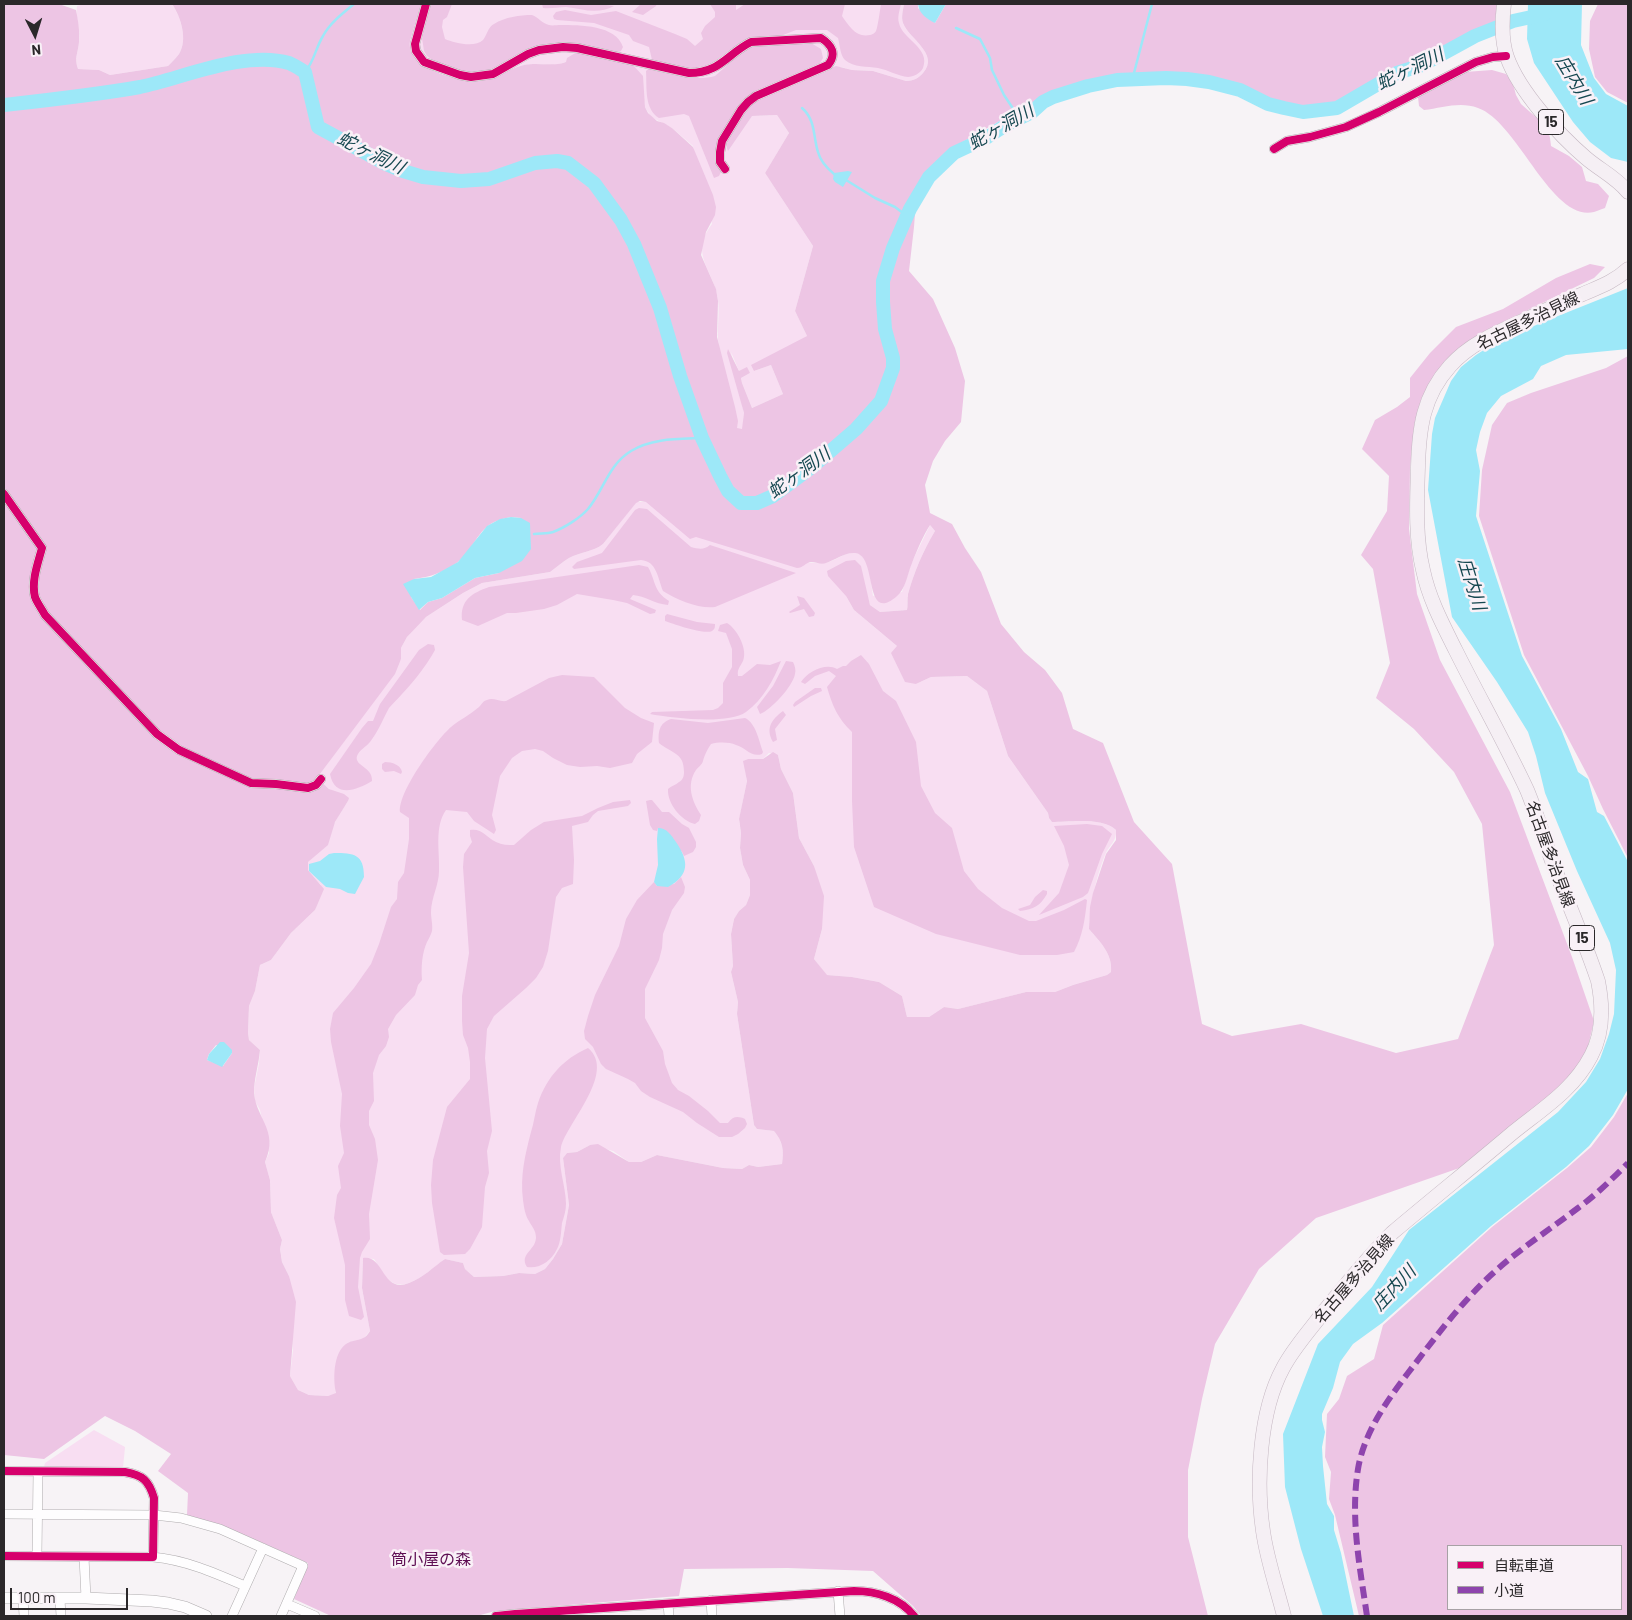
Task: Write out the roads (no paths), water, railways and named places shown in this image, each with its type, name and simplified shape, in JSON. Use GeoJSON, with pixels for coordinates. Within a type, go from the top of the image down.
{"type":"FeatureCollection","features":[{"type":"Feature","properties":{"kind":"main road","name":"15"},"geometry":{"type":"LineString","coordinates":[[1503,8],[1502,32],[1506,56],[1528,95],[1567,142],[1616,180],[1628,192]]}},
{"type":"Feature","properties":{"kind":"main road","name":"名古屋多治見線"},"geometry":{"type":"LineString","coordinates":[[1284,1616],[1264,1533],[1260,1502],[1262,1449],[1270,1400],[1282,1369],[1292,1352],[1380,1245],[1465,1172],[1544,1110],[1573,1083],[1592,1055],[1600,1026],[1601,1010],[1598,982],[1528,793],[1436,610],[1425,581],[1418,542],[1417,514],[1418,452],[1424,411],[1430,394],[1450,364],[1473,346],[1522,321],[1609,283],[1628,269]]}},
{"type":"Feature","properties":{"kind":"street"},"geometry":{"type":"LineString","coordinates":[[426,4],[415,44],[419,56],[424,62],[471,77],[493,74],[528,54],[550,48],[577,48],[689,73],[698,73],[716,67],[751,42],[821,38],[830,43],[833,51],[832,60],[828,65],[756,96],[741,110],[722,141],[720,162],[725,169]]}},
{"type":"Feature","properties":{"kind":"street"},"geometry":{"type":"LineString","coordinates":[[1274,149],[1287,140],[1310,137],[1346,127],[1476,62],[1493,57],[1506,56]]}},
{"type":"Feature","properties":{"kind":"street"},"geometry":{"type":"LineString","coordinates":[[4,494],[42,548],[35,573],[34,588],[35,598],[45,615],[157,734],[179,750],[251,783],[308,788],[321,780]]}},
{"type":"Feature","properties":{"kind":"street"},"geometry":{"type":"LineString","coordinates":[[4,1472],[125,1472],[138,1475],[147,1482],[154,1498],[153,1557]]}},
{"type":"Feature","properties":{"kind":"street"},"geometry":{"type":"LineString","coordinates":[[37,1556],[38,1472]]}},
{"type":"Feature","properties":{"kind":"street"},"geometry":{"type":"LineString","coordinates":[[4,1514],[154,1515],[181,1518],[220,1529],[303,1566],[281,1616]]}},
{"type":"Feature","properties":{"kind":"street"},"geometry":{"type":"LineString","coordinates":[[232,1616],[263,1548]]}},
{"type":"Feature","properties":{"kind":"street"},"geometry":{"type":"LineString","coordinates":[[4,1556],[165,1558],[199,1566],[245,1586]]}},
{"type":"Feature","properties":{"kind":"street"},"geometry":{"type":"LineString","coordinates":[[84,1557],[86,1598]]}},
{"type":"Feature","properties":{"kind":"street"},"geometry":{"type":"LineString","coordinates":[[838,1591],[840,1616]]}},
{"type":"Feature","properties":{"kind":"street"},"geometry":{"type":"LineString","coordinates":[[496,1616],[838,1591],[867,1591],[885,1596],[897,1602],[914,1616]]}},
{"type":"Feature","properties":{"kind":"street"},"geometry":{"type":"LineString","coordinates":[[4,1598],[86,1598],[168,1603],[185,1607],[206,1616]]}},
{"type":"Feature","properties":{"kind":"street"},"geometry":{"type":"LineString","coordinates":[[23,1598],[24,1616]]}},
{"type":"Feature","properties":{"kind":"street"},"geometry":{"type":"LineString","coordinates":[[60,1599],[61,1616]]}},
{"type":"Feature","properties":{"kind":"street"},"geometry":{"type":"LineString","coordinates":[[711,1600],[712,1616]]}},
{"type":"Feature","properties":{"kind":"street"},"geometry":{"type":"LineString","coordinates":[[287,1604],[315,1616]]}},
{"type":"Feature","properties":{"kind":"street"},"geometry":{"type":"LineString","coordinates":[[668,1604],[669,1616]]}},
{"type":"Feature","properties":{"kind":"water"},"geometry":{"type":"Polygon","coordinates":[[[918,4],[946,4],[935,23],[926,18],[918,4]]]}},
{"type":"Feature","properties":{"kind":"water","name":"庄内川"},"geometry":{"type":"Polygon","coordinates":[[[1528,4],[1582,4],[1581,45],[1594,78],[1606,94],[1628,106],[1628,162],[1611,158],[1590,142],[1573,122],[1534,63],[1527,39],[1528,4]]]}},
{"type":"Feature","properties":{"kind":"water"},"geometry":{"type":"Polygon","coordinates":[[[852,172],[843,187],[835,182],[833,179],[834,173],[852,172]]]}},
{"type":"Feature","properties":{"kind":"water","name":"庄内川"},"geometry":{"type":"Polygon","coordinates":[[[1628,288],[1628,349],[1566,355],[1541,366],[1533,379],[1501,396],[1487,413],[1476,450],[1480,471],[1476,516],[1522,656],[1561,729],[1578,772],[1588,779],[1597,812],[1604,816],[1628,862],[1628,1089],[1613,1115],[1589,1146],[1566,1167],[1491,1226],[1382,1323],[1353,1344],[1340,1362],[1333,1388],[1322,1414],[1325,1432],[1322,1447],[1323,1466],[1327,1504],[1334,1516],[1334,1530],[1341,1553],[1354,1616],[1323,1616],[1301,1549],[1285,1487],[1283,1434],[1318,1344],[1372,1287],[1409,1230],[1558,1112],[1586,1082],[1600,1059],[1614,1014],[1616,970],[1610,943],[1577,871],[1545,793],[1528,732],[1497,682],[1452,617],[1428,490],[1435,418],[1451,381],[1461,367],[1476,355],[1493,344],[1628,288]]]}},
{"type":"Feature","properties":{"kind":"water"},"geometry":{"type":"Polygon","coordinates":[[[521,518],[530,523],[531,549],[522,561],[499,573],[475,578],[442,598],[428,602],[419,610],[403,584],[414,579],[431,577],[458,562],[487,526],[500,519],[521,518]]]}},
{"type":"Feature","properties":{"kind":"water"},"geometry":{"type":"Polygon","coordinates":[[[658,828],[664,829],[670,834],[685,861],[684,872],[680,878],[668,887],[657,886],[654,882],[658,865],[658,828]]]}},
{"type":"Feature","properties":{"kind":"water"},"geometry":{"type":"Polygon","coordinates":[[[329,854],[352,855],[360,859],[364,869],[364,877],[355,894],[326,887],[309,871],[309,864],[320,861],[329,854]]]}},
{"type":"Feature","properties":{"kind":"water"},"geometry":{"type":"Polygon","coordinates":[[[220,1042],[224,1042],[232,1050],[232,1053],[222,1067],[207,1060],[209,1054],[220,1042]]]}},
{"type":"Feature","properties":{"kind":"waterway"},"geometry":{"type":"LineString","coordinates":[[305,72],[311,64],[326,31],[337,18],[354,4]]}},
{"type":"Feature","properties":{"kind":"waterway"},"geometry":{"type":"LineString","coordinates":[[1134,79],[1152,4]]}},
{"type":"Feature","properties":{"kind":"waterway","name":"蛇ヶ洞川"},"geometry":{"type":"LineString","coordinates":[[4,105],[123,90],[157,83],[214,67],[253,60],[272,60],[289,63],[305,72],[318,127],[386,164],[403,171],[423,177],[461,181],[489,179],[535,163],[557,161],[568,163],[594,183],[621,220],[634,244],[660,308],[680,376],[702,438],[728,491],[741,503],[757,503],[773,496],[812,467],[856,429],[881,401],[893,368],[893,358],[885,329],[883,281],[893,248],[910,209],[929,177],[954,153],[986,138],[1032,112],[1043,102],[1053,97],[1088,86],[1117,80],[1187,79],[1209,82],[1240,90],[1268,104],[1303,112],[1337,108],[1397,73],[1422,65],[1475,36],[1513,21],[1545,14]]}},
{"type":"Feature","properties":{"kind":"waterway"},"geometry":{"type":"LineString","coordinates":[[956,28],[980,39],[990,58],[992,70],[1004,95],[1020,119]]}},
{"type":"Feature","properties":{"kind":"waterway"},"geometry":{"type":"LineString","coordinates":[[802,108],[812,123],[820,158],[834,174]]}},
{"type":"Feature","properties":{"kind":"waterway"},"geometry":{"type":"LineString","coordinates":[[846,180],[875,198],[895,207],[907,216]]}},
{"type":"Feature","properties":{"kind":"waterway"},"geometry":{"type":"LineString","coordinates":[[534,534],[553,532],[581,516],[593,502],[617,463],[631,451],[656,441],[702,438]]}},
{"type":"Feature","properties":{"kind":"park label","name":"筒小屋の森"},"geometry":{"type":"Point","coordinates":[431,1560]}}]}
